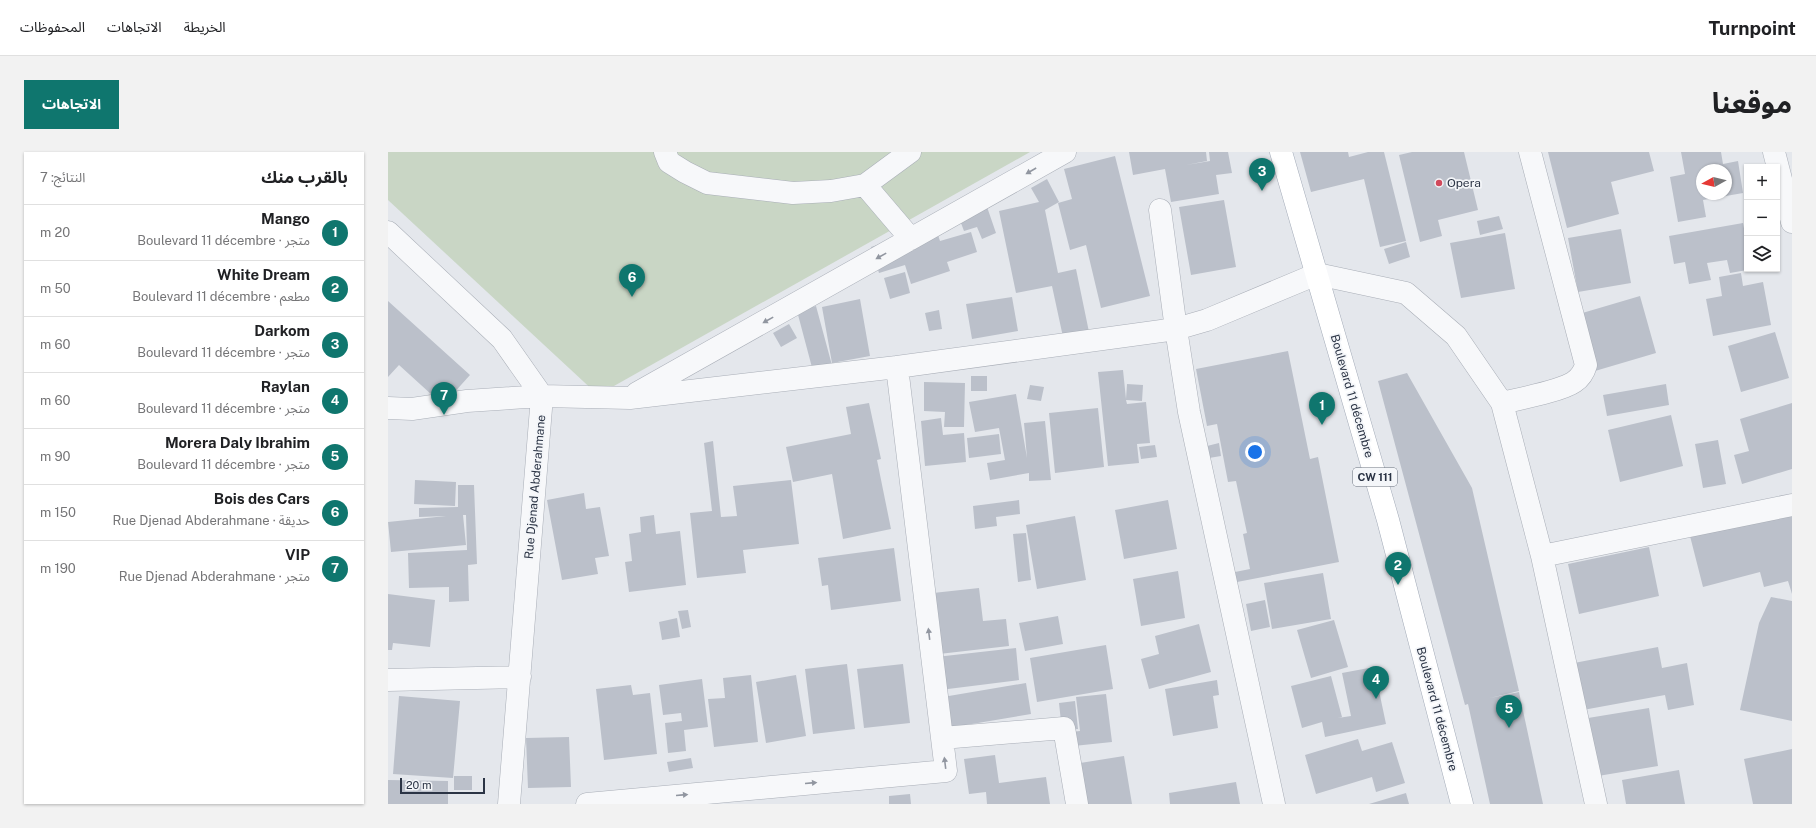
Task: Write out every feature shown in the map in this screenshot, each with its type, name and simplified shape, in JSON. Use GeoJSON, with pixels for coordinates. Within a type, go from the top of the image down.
{"type":"FeatureCollection","features":[{"type":"Feature","properties":{"kind":"main road","name":"Boulevard 11 décembre"},"geometry":{"type":"LineString","coordinates":[[1281,152],[1388,520],[1462,804]]}},
{"type":"Feature","properties":{"kind":"street"},"geometry":{"type":"LineString","coordinates":[[665,152],[669,162],[707,183],[793,193],[831,191],[865,185],[910,152]]}},
{"type":"Feature","properties":{"kind":"street"},"geometry":{"type":"LineString","coordinates":[[630,398],[1065,152]]}},
{"type":"Feature","properties":{"kind":"street"},"geometry":{"type":"LineString","coordinates":[[1502,403],[1568,385],[1579,378],[1584,372],[1586,365],[1530,152]]}},
{"type":"Feature","properties":{"kind":"street"},"geometry":{"type":"LineString","coordinates":[[1774,152],[1792,222]]}},
{"type":"Feature","properties":{"kind":"street"},"geometry":{"type":"LineString","coordinates":[[865,185],[911,239]]}},
{"type":"Feature","properties":{"kind":"street"},"geometry":{"type":"LineString","coordinates":[[1160,210],[1189,412],[1274,804]]}},
{"type":"Feature","properties":{"kind":"street"},"geometry":{"type":"LineString","coordinates":[[388,232],[502,339],[542,396]]}},
{"type":"Feature","properties":{"kind":"street"},"geometry":{"type":"LineString","coordinates":[[388,408],[412,408],[467,401],[542,396],[630,398],[897,367],[1176,329],[1207,320],[1317,274],[1406,293],[1456,336],[1502,403],[1542,556],[1596,804]]}},
{"type":"Feature","properties":{"kind":"street"},"geometry":{"type":"LineString","coordinates":[[587,804],[946,771],[897,367]]}},
{"type":"Feature","properties":{"kind":"street","name":"Rue Djenad Abderahmane"},"geometry":{"type":"LineString","coordinates":[[509,804],[542,396]]}},
{"type":"Feature","properties":{"kind":"street"},"geometry":{"type":"LineString","coordinates":[[1542,556],[1792,505]]}},
{"type":"Feature","properties":{"kind":"street"},"geometry":{"type":"LineString","coordinates":[[388,680],[520,678]]}},
{"type":"Feature","properties":{"kind":"street"},"geometry":{"type":"LineString","coordinates":[[942,738],[1064,728],[1077,804]]}},
{"type":"Feature","properties":{"kind":"green space"},"geometry":{"type":"Polygon","coordinates":[[[388,152],[1030,152],[598,395],[388,200],[388,152]]]}},
{"type":"Feature","properties":{"kind":"building"},"geometry":{"type":"Polygon","coordinates":[[[1129,152],[1206,152],[1207,161],[1186,165],[1210,161],[1209,152],[1228,152],[1232,173],[1216,175],[1219,194],[1171,202],[1165,169],[1133,175],[1129,152]]]}},
{"type":"Feature","properties":{"kind":"building"},"geometry":{"type":"Polygon","coordinates":[[[1300,152],[1348,152],[1349,157],[1368,152],[1384,152],[1406,241],[1380,247],[1364,179],[1311,192],[1300,152]]]}},
{"type":"Feature","properties":{"kind":"building","name":"Opera"},"geometry":{"type":"Polygon","coordinates":[[[1412,152],[1464,152],[1478,210],[1438,220],[1442,236],[1420,242],[1399,155],[1412,152]]]}},
{"type":"Feature","properties":{"kind":"building"},"geometry":{"type":"Polygon","coordinates":[[[1548,152],[1649,152],[1654,171],[1611,182],[1619,214],[1567,228],[1548,152]]]}},
{"type":"Feature","properties":{"kind":"building"},"geometry":{"type":"Polygon","coordinates":[[[1681,152],[1721,152],[1723,164],[1696,164],[1696,200],[1703,200],[1706,217],[1678,222],[1670,177],[1685,174],[1681,152]]]}},
{"type":"Feature","properties":{"kind":"building"},"geometry":{"type":"Polygon","coordinates":[[[1115,156],[1150,296],[1101,308],[1086,245],[1070,250],[1058,203],[1072,199],[1064,169],[1115,156]]]}},
{"type":"Feature","properties":{"kind":"building"},"geometry":{"type":"Polygon","coordinates":[[[1738,161],[1743,193],[1732,195],[1732,164],[1723,164],[1738,161]]]}},
{"type":"Feature","properties":{"kind":"building"},"geometry":{"type":"Polygon","coordinates":[[[1047,179],[1059,202],[1045,210],[1058,273],[1076,269],[1089,332],[1063,337],[1052,286],[1016,293],[999,211],[1039,202],[1031,188],[1047,179]]]}},
{"type":"Feature","properties":{"kind":"building"},"geometry":{"type":"Polygon","coordinates":[[[1224,200],[1236,267],[1191,275],[1179,207],[1224,200]]]}},
{"type":"Feature","properties":{"kind":"building"},"geometry":{"type":"Polygon","coordinates":[[[986,204],[996,233],[982,239],[977,227],[964,231],[958,215],[986,204]]]}},
{"type":"Feature","properties":{"kind":"building"},"geometry":{"type":"Polygon","coordinates":[[[1499,216],[1503,229],[1480,235],[1477,221],[1499,216]]]}},
{"type":"Feature","properties":{"kind":"building"},"geometry":{"type":"Polygon","coordinates":[[[1743,223],[1744,271],[1730,273],[1727,260],[1707,263],[1711,280],[1689,284],[1685,262],[1674,264],[1669,236],[1743,223]]]}},
{"type":"Feature","properties":{"kind":"building"},"geometry":{"type":"Polygon","coordinates":[[[935,226],[940,241],[971,232],[977,252],[947,262],[950,271],[911,284],[905,265],[879,273],[871,247],[935,226]]]}},
{"type":"Feature","properties":{"kind":"building"},"geometry":{"type":"Polygon","coordinates":[[[1621,229],[1631,283],[1578,292],[1568,238],[1621,229]]]}},
{"type":"Feature","properties":{"kind":"building"},"geometry":{"type":"Polygon","coordinates":[[[1505,233],[1515,289],[1461,298],[1450,243],[1505,233]]]}},
{"type":"Feature","properties":{"kind":"building"},"geometry":{"type":"Polygon","coordinates":[[[1406,242],[1410,257],[1389,264],[1384,249],[1406,242]]]}},
{"type":"Feature","properties":{"kind":"building"},"geometry":{"type":"Polygon","coordinates":[[[905,272],[910,293],[890,299],[884,278],[905,272]]]}},
{"type":"Feature","properties":{"kind":"building"},"geometry":{"type":"Polygon","coordinates":[[[1741,273],[1743,286],[1763,282],[1771,325],[1713,336],[1706,299],[1722,296],[1719,277],[1741,273]]]}},
{"type":"Feature","properties":{"kind":"building"},"geometry":{"type":"Polygon","coordinates":[[[1640,296],[1656,353],[1595,371],[1579,314],[1640,296]]]}},
{"type":"Feature","properties":{"kind":"building"},"geometry":{"type":"Polygon","coordinates":[[[1012,297],[1018,331],[972,339],[966,304],[1012,297]]]}},
{"type":"Feature","properties":{"kind":"building"},"geometry":{"type":"Polygon","coordinates":[[[860,299],[870,356],[832,363],[822,307],[860,299]]]}},
{"type":"Feature","properties":{"kind":"building"},"geometry":{"type":"Polygon","coordinates":[[[388,301],[470,375],[443,405],[399,365],[388,377],[388,301]]]}},
{"type":"Feature","properties":{"kind":"building"},"geometry":{"type":"Polygon","coordinates":[[[816,306],[833,369],[814,375],[797,311],[816,306]]]}},
{"type":"Feature","properties":{"kind":"building"},"geometry":{"type":"Polygon","coordinates":[[[939,310],[942,329],[929,331],[925,313],[939,310]]]}},
{"type":"Feature","properties":{"kind":"building"},"geometry":{"type":"Polygon","coordinates":[[[789,324],[797,338],[781,347],[773,333],[789,324]]]}},
{"type":"Feature","properties":{"kind":"building"},"geometry":{"type":"Polygon","coordinates":[[[1775,332],[1789,378],[1741,392],[1728,346],[1775,332]]]}},
{"type":"Feature","properties":{"kind":"building"},"geometry":{"type":"Polygon","coordinates":[[[1288,351],[1310,459],[1318,457],[1339,562],[1237,582],[1235,572],[1250,569],[1243,534],[1247,533],[1236,481],[1228,482],[1217,424],[1207,426],[1196,369],[1288,351]]]}},
{"type":"Feature","properties":{"kind":"building"},"geometry":{"type":"Polygon","coordinates":[[[1123,370],[1126,399],[1127,384],[1143,385],[1142,401],[1126,400],[1127,404],[1146,402],[1150,443],[1137,444],[1139,463],[1108,466],[1098,372],[1123,370]]]}},
{"type":"Feature","properties":{"kind":"building"},"geometry":{"type":"Polygon","coordinates":[[[1407,373],[1472,488],[1519,691],[1490,698],[1519,692],[1543,804],[1490,804],[1468,704],[1465,705],[1378,381],[1407,373]]]}},
{"type":"Feature","properties":{"kind":"building"},"geometry":{"type":"Polygon","coordinates":[[[971,376],[987,376],[987,391],[971,391],[971,376]]]}},
{"type":"Feature","properties":{"kind":"building"},"geometry":{"type":"Polygon","coordinates":[[[924,382],[965,383],[964,427],[944,427],[945,412],[924,411],[924,382]]]}},
{"type":"Feature","properties":{"kind":"building"},"geometry":{"type":"Polygon","coordinates":[[[1666,384],[1669,405],[1607,416],[1603,395],[1666,384]]]}},
{"type":"Feature","properties":{"kind":"building"},"geometry":{"type":"Polygon","coordinates":[[[1030,385],[1044,387],[1041,401],[1027,399],[1030,385]]]}},
{"type":"Feature","properties":{"kind":"building"},"geometry":{"type":"Polygon","coordinates":[[[1016,394],[1027,458],[1024,423],[1045,421],[1051,480],[1029,481],[1029,473],[990,480],[987,463],[1005,460],[999,428],[975,432],[969,402],[1016,394]]]}},
{"type":"Feature","properties":{"kind":"building"},"geometry":{"type":"Polygon","coordinates":[[[869,403],[881,459],[877,460],[891,529],[843,539],[832,474],[793,482],[786,447],[851,434],[846,407],[869,403]]]}},
{"type":"Feature","properties":{"kind":"building"},"geometry":{"type":"Polygon","coordinates":[[[1792,403],[1792,469],[1742,484],[1734,455],[1749,451],[1740,419],[1792,403]]]}},
{"type":"Feature","properties":{"kind":"building"},"geometry":{"type":"Polygon","coordinates":[[[1098,408],[1104,467],[1055,473],[1049,413],[1098,408]]]}},
{"type":"Feature","properties":{"kind":"building"},"geometry":{"type":"Polygon","coordinates":[[[1671,415],[1683,466],[1620,482],[1608,430],[1671,415]]]}},
{"type":"Feature","properties":{"kind":"building"},"geometry":{"type":"Polygon","coordinates":[[[941,418],[943,435],[964,433],[966,462],[925,466],[921,421],[941,418]]]}},
{"type":"Feature","properties":{"kind":"building"},"geometry":{"type":"Polygon","coordinates":[[[999,434],[1001,454],[969,458],[967,438],[999,434]]]}},
{"type":"Feature","properties":{"kind":"building"},"geometry":{"type":"Polygon","coordinates":[[[1718,440],[1726,484],[1703,488],[1695,444],[1718,440]]]}},
{"type":"Feature","properties":{"kind":"building"},"geometry":{"type":"Polygon","coordinates":[[[713,441],[721,517],[737,516],[733,486],[791,480],[799,544],[743,550],[746,573],[697,578],[690,513],[712,511],[704,443],[713,441]]]}},
{"type":"Feature","properties":{"kind":"building"},"geometry":{"type":"Polygon","coordinates":[[[1219,443],[1221,456],[1209,458],[1207,446],[1219,443]]]}},
{"type":"Feature","properties":{"kind":"building"},"geometry":{"type":"Polygon","coordinates":[[[1155,445],[1157,457],[1141,459],[1139,447],[1155,445]]]}},
{"type":"Feature","properties":{"kind":"building"},"geometry":{"type":"Polygon","coordinates":[[[415,480],[456,482],[455,506],[414,504],[415,480]]]}},
{"type":"Feature","properties":{"kind":"building"},"geometry":{"type":"Polygon","coordinates":[[[458,485],[474,485],[477,564],[468,565],[469,601],[449,602],[449,587],[409,588],[408,553],[467,550],[466,515],[463,515],[466,545],[391,552],[388,522],[446,516],[419,517],[419,508],[458,507],[458,485]]]}},
{"type":"Feature","properties":{"kind":"building"},"geometry":{"type":"Polygon","coordinates":[[[584,493],[586,509],[600,507],[609,556],[595,558],[598,574],[562,580],[547,500],[584,493]]]}},
{"type":"Feature","properties":{"kind":"building"},"geometry":{"type":"Polygon","coordinates":[[[1019,500],[1020,514],[996,517],[997,526],[975,529],[973,506],[1019,500]]]}},
{"type":"Feature","properties":{"kind":"building"},"geometry":{"type":"Polygon","coordinates":[[[1168,500],[1177,549],[1124,559],[1115,510],[1168,500]]]}},
{"type":"Feature","properties":{"kind":"building"},"geometry":{"type":"Polygon","coordinates":[[[1792,511],[1792,594],[1788,581],[1764,587],[1760,572],[1703,587],[1690,536],[1792,511]]]}},
{"type":"Feature","properties":{"kind":"building"},"geometry":{"type":"Polygon","coordinates":[[[654,515],[656,534],[680,531],[686,585],[629,592],[625,562],[632,561],[629,534],[641,532],[640,517],[654,515]]]}},
{"type":"Feature","properties":{"kind":"building"},"geometry":{"type":"Polygon","coordinates":[[[1075,516],[1086,580],[1037,589],[1026,525],[1075,516]]]}},
{"type":"Feature","properties":{"kind":"building"},"geometry":{"type":"Polygon","coordinates":[[[1026,533],[1031,580],[1018,582],[1013,534],[1026,533]]]}},
{"type":"Feature","properties":{"kind":"building"},"geometry":{"type":"Polygon","coordinates":[[[1649,547],[1659,596],[1579,614],[1568,564],[1649,547]]]}},
{"type":"Feature","properties":{"kind":"building"},"geometry":{"type":"Polygon","coordinates":[[[894,548],[901,601],[831,610],[828,585],[822,586],[818,558],[894,548]]]}},
{"type":"Feature","properties":{"kind":"building"},"geometry":{"type":"Polygon","coordinates":[[[1178,571],[1185,618],[1141,626],[1133,579],[1178,571]]]}},
{"type":"Feature","properties":{"kind":"building"},"geometry":{"type":"Polygon","coordinates":[[[1323,573],[1331,619],[1272,629],[1264,583],[1323,573]]]}},
{"type":"Feature","properties":{"kind":"building"},"geometry":{"type":"Polygon","coordinates":[[[979,588],[983,621],[1006,619],[1009,646],[939,654],[933,593],[979,588]]]}},
{"type":"Feature","properties":{"kind":"building"},"geometry":{"type":"Polygon","coordinates":[[[388,594],[435,600],[430,647],[393,643],[392,650],[388,650],[388,594]]]}},
{"type":"Feature","properties":{"kind":"building"},"geometry":{"type":"Polygon","coordinates":[[[1771,597],[1792,601],[1792,721],[1740,710],[1759,623],[1771,597]]]}},
{"type":"Feature","properties":{"kind":"building"},"geometry":{"type":"Polygon","coordinates":[[[1265,600],[1270,627],[1251,631],[1246,604],[1265,600]]]}},
{"type":"Feature","properties":{"kind":"building"},"geometry":{"type":"Polygon","coordinates":[[[688,610],[691,627],[682,629],[678,611],[688,610]]]}},
{"type":"Feature","properties":{"kind":"building"},"geometry":{"type":"Polygon","coordinates":[[[1058,616],[1063,644],[1025,651],[1019,623],[1058,616]]]}},
{"type":"Feature","properties":{"kind":"building"},"geometry":{"type":"Polygon","coordinates":[[[677,618],[680,637],[662,640],[659,622],[677,618]]]}},
{"type":"Feature","properties":{"kind":"building"},"geometry":{"type":"Polygon","coordinates":[[[1334,620],[1348,667],[1311,678],[1297,630],[1334,620]]]}},
{"type":"Feature","properties":{"kind":"building"},"geometry":{"type":"Polygon","coordinates":[[[1199,624],[1211,672],[1149,689],[1141,659],[1159,654],[1155,636],[1199,624]]]}},
{"type":"Feature","properties":{"kind":"building"},"geometry":{"type":"Polygon","coordinates":[[[1106,645],[1113,689],[1037,702],[1030,658],[1106,645]]]}},
{"type":"Feature","properties":{"kind":"building"},"geometry":{"type":"Polygon","coordinates":[[[1658,647],[1662,668],[1687,663],[1694,705],[1668,710],[1665,695],[1583,710],[1574,663],[1658,647]]]}},
{"type":"Feature","properties":{"kind":"building"},"geometry":{"type":"Polygon","coordinates":[[[1016,648],[1019,680],[940,690],[936,657],[1016,648]]]}},
{"type":"Feature","properties":{"kind":"building"},"geometry":{"type":"Polygon","coordinates":[[[847,664],[855,729],[813,734],[805,669],[847,664]]]}},
{"type":"Feature","properties":{"kind":"building"},"geometry":{"type":"Polygon","coordinates":[[[903,664],[910,723],[864,728],[857,669],[903,664]]]}},
{"type":"Feature","properties":{"kind":"building"},"geometry":{"type":"Polygon","coordinates":[[[1374,667],[1386,724],[1325,737],[1322,722],[1302,728],[1291,686],[1331,676],[1342,717],[1338,718],[1351,716],[1342,673],[1374,667]]]}},
{"type":"Feature","properties":{"kind":"building"},"geometry":{"type":"Polygon","coordinates":[[[751,675],[758,742],[714,747],[708,699],[725,698],[723,678],[751,675]]]}},
{"type":"Feature","properties":{"kind":"building"},"geometry":{"type":"Polygon","coordinates":[[[796,675],[806,736],[766,743],[756,682],[796,675]]]}},
{"type":"Feature","properties":{"kind":"building"},"geometry":{"type":"Polygon","coordinates":[[[702,679],[708,727],[684,730],[686,751],[668,753],[665,723],[682,721],[681,713],[663,715],[659,685],[702,679]]]}},
{"type":"Feature","properties":{"kind":"building"},"geometry":{"type":"Polygon","coordinates":[[[1217,680],[1219,695],[1213,696],[1218,728],[1173,736],[1165,689],[1217,680]]]}},
{"type":"Feature","properties":{"kind":"building"},"geometry":{"type":"Polygon","coordinates":[[[1026,683],[1031,714],[942,729],[937,698],[1026,683]]]}},
{"type":"Feature","properties":{"kind":"building"},"geometry":{"type":"Polygon","coordinates":[[[631,685],[633,695],[650,693],[657,754],[604,760],[596,689],[631,685]]]}},
{"type":"Feature","properties":{"kind":"building"},"geometry":{"type":"Polygon","coordinates":[[[1106,694],[1112,742],[1064,747],[1062,733],[1080,731],[1076,697],[1106,694]]]}},
{"type":"Feature","properties":{"kind":"building"},"geometry":{"type":"Polygon","coordinates":[[[399,696],[460,701],[453,778],[393,774],[399,696]]]}},
{"type":"Feature","properties":{"kind":"building"},"geometry":{"type":"Polygon","coordinates":[[[1075,701],[1078,729],[1062,731],[1059,703],[1075,701]]]}},
{"type":"Feature","properties":{"kind":"building"},"geometry":{"type":"Polygon","coordinates":[[[1649,708],[1658,766],[1598,776],[1588,718],[1649,708]]]}},
{"type":"Feature","properties":{"kind":"building"},"geometry":{"type":"Polygon","coordinates":[[[569,737],[571,787],[528,788],[526,738],[569,737]]]}},
{"type":"Feature","properties":{"kind":"building"},"geometry":{"type":"Polygon","coordinates":[[[1358,739],[1362,751],[1392,742],[1405,783],[1376,792],[1372,777],[1316,794],[1305,755],[1358,739]]]}},
{"type":"Feature","properties":{"kind":"building"},"geometry":{"type":"Polygon","coordinates":[[[1792,749],[1792,804],[1753,804],[1744,759],[1792,749]]]}},
{"type":"Feature","properties":{"kind":"building"},"geometry":{"type":"Polygon","coordinates":[[[995,755],[999,783],[1046,777],[1050,804],[987,804],[986,792],[969,794],[964,759],[995,755]]]}},
{"type":"Feature","properties":{"kind":"building"},"geometry":{"type":"Polygon","coordinates":[[[1124,756],[1132,804],[1081,804],[1074,764],[1124,756]]]}},
{"type":"Feature","properties":{"kind":"building"},"geometry":{"type":"Polygon","coordinates":[[[691,758],[693,768],[669,772],[667,762],[691,758]]]}},
{"type":"Feature","properties":{"kind":"building"},"geometry":{"type":"Polygon","coordinates":[[[1679,770],[1685,804],[1626,804],[1622,780],[1679,770]]]}},
{"type":"Feature","properties":{"kind":"building"},"geometry":{"type":"Polygon","coordinates":[[[454,776],[472,776],[472,790],[454,790],[454,776]]]}},
{"type":"Feature","properties":{"kind":"building"},"geometry":{"type":"Polygon","coordinates":[[[388,780],[448,781],[448,804],[388,804],[388,780]]]}},
{"type":"Feature","properties":{"kind":"building"},"geometry":{"type":"Polygon","coordinates":[[[1236,782],[1240,804],[1170,804],[1169,793],[1236,782]]]}},
{"type":"Feature","properties":{"kind":"building"},"geometry":{"type":"Polygon","coordinates":[[[1406,793],[1409,804],[1369,804],[1406,793]]]}},
{"type":"Feature","properties":{"kind":"building"},"geometry":{"type":"Polygon","coordinates":[[[910,794],[911,804],[889,804],[889,796],[910,794]]]}},
{"type":"Feature","properties":{"kind":"place","name":"Opera"},"geometry":{"type":"Point","coordinates":[1439,183]}},
{"type":"Feature","properties":{"kind":"place","name":"Darkom"},"geometry":{"type":"Point","coordinates":[1262,191]}},
{"type":"Feature","properties":{"kind":"place","name":"Bois des Cars"},"geometry":{"type":"Point","coordinates":[632,297]}},
{"type":"Feature","properties":{"kind":"place","name":"VIP"},"geometry":{"type":"Point","coordinates":[444,415]}},
{"type":"Feature","properties":{"kind":"place","name":"Mango"},"geometry":{"type":"Point","coordinates":[1322,425]}},
{"type":"Feature","properties":{"kind":"place","name":"White Dream"},"geometry":{"type":"Point","coordinates":[1398,585]}},
{"type":"Feature","properties":{"kind":"place","name":"Raylan"},"geometry":{"type":"Point","coordinates":[1376,699]}},
{"type":"Feature","properties":{"kind":"place","name":"Morera Daly Ibrahim"},"geometry":{"type":"Point","coordinates":[1509,728]}}]}
